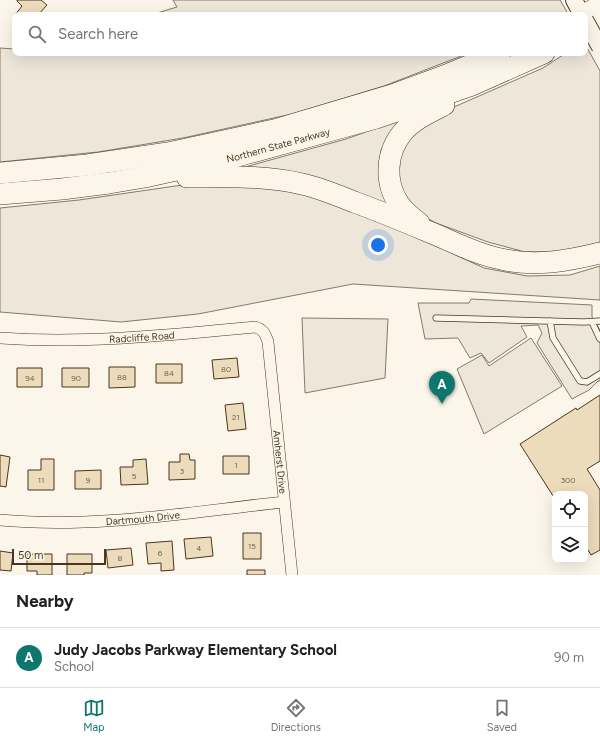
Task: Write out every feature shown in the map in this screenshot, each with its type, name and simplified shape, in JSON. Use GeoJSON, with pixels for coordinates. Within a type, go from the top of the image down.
{"type":"FeatureCollection","features":[{"type":"Feature","properties":{"kind":"highway"},"geometry":{"type":"LineString","coordinates":[[588,12],[600,6]]}},
{"type":"Feature","properties":{"kind":"highway"},"geometry":{"type":"LineString","coordinates":[[588,30],[600,24]]}},
{"type":"Feature","properties":{"kind":"highway","name":"Northern State Parkway"},"geometry":{"type":"LineString","coordinates":[[0,173],[87,165],[168,153],[274,130],[392,95],[493,56]]}},
{"type":"Feature","properties":{"kind":"highway","name":"Northern State Parkway"},"geometry":{"type":"LineString","coordinates":[[0,194],[62,189],[145,177],[234,158],[376,118],[472,85],[537,56]]}},
{"type":"Feature","properties":{"kind":"highway"},"geometry":{"type":"LineString","coordinates":[[428,231],[407,214],[398,203],[389,178],[390,154],[403,131],[412,123],[455,99],[472,85]]}},
{"type":"Feature","properties":{"kind":"highway"},"geometry":{"type":"LineString","coordinates":[[145,177],[253,177],[302,184],[329,192],[479,253],[502,260],[521,262],[551,262],[600,253]]}},
{"type":"Feature","properties":{"kind":"main road"},"geometry":{"type":"LineString","coordinates":[[574,0],[581,12]]}},
{"type":"Feature","properties":{"kind":"main road"},"geometry":{"type":"LineString","coordinates":[[588,25],[600,47]]}},
{"type":"Feature","properties":{"kind":"street","name":"Radcliffe Road"},"geometry":{"type":"LineString","coordinates":[[0,338],[119,339],[255,327],[261,328],[265,333],[268,350]]}},
{"type":"Feature","properties":{"kind":"street","name":"Amherst Drive"},"geometry":{"type":"LineString","coordinates":[[268,350],[292,575]]}},
{"type":"Feature","properties":{"kind":"street","name":"Dartmouth Drive"},"geometry":{"type":"LineString","coordinates":[[0,520],[28,522],[99,522],[284,502]]}},
{"type":"Feature","properties":{"kind":"lane"},"geometry":{"type":"LineString","coordinates":[[436,318],[600,321]]}},
{"type":"Feature","properties":{"kind":"lane"},"geometry":{"type":"LineString","coordinates":[[550,321],[553,338],[580,381],[586,382],[600,374]]}},
{"type":"Feature","properties":{"kind":"lane"},"geometry":{"type":"LineString","coordinates":[[592,322],[600,339]]}},
{"type":"Feature","properties":{"kind":"shaded area"},"geometry":{"type":"Polygon","coordinates":[[[173,0],[560,0],[567,12],[160,12],[177,7],[173,0]]]}},
{"type":"Feature","properties":{"kind":"shaded area"},"geometry":{"type":"Polygon","coordinates":[[[0,48],[12,49],[12,56],[461,56],[384,86],[292,114],[183,138],[98,152],[0,162],[0,48]]]}},
{"type":"Feature","properties":{"kind":"shaded area"},"geometry":{"type":"Polygon","coordinates":[[[588,49],[600,71],[600,242],[595,245],[557,252],[525,252],[488,242],[436,223],[413,211],[400,193],[397,152],[422,121],[543,68],[561,56],[588,56],[588,49]]]}},
{"type":"Feature","properties":{"kind":"shaded area"},"geometry":{"type":"Polygon","coordinates":[[[408,117],[392,130],[381,150],[380,175],[392,209],[245,167],[346,139],[408,117]]]}},
{"type":"Feature","properties":{"kind":"shaded area"},"geometry":{"type":"Polygon","coordinates":[[[196,183],[297,189],[395,225],[484,268],[527,276],[570,275],[600,266],[600,300],[353,284],[198,314],[121,322],[0,312],[0,208],[79,200],[196,183]]]}},
{"type":"Feature","properties":{"kind":"shaded area"},"geometry":{"type":"Polygon","coordinates":[[[471,299],[592,305],[592,317],[600,330],[600,381],[598,381],[589,390],[572,399],[537,343],[542,333],[538,325],[521,326],[527,337],[489,363],[481,353],[470,358],[458,338],[425,339],[418,303],[469,303],[471,299]]]}},
{"type":"Feature","properties":{"kind":"shaded area"},"geometry":{"type":"Polygon","coordinates":[[[302,318],[388,319],[385,378],[305,393],[302,318]]]}},
{"type":"Feature","properties":{"kind":"shaded area"},"geometry":{"type":"Polygon","coordinates":[[[531,338],[562,386],[484,434],[457,369],[482,355],[489,366],[531,338]]]}},
{"type":"Feature","properties":{"kind":"building"},"geometry":{"type":"Polygon","coordinates":[[[41,0],[47,5],[41,12],[17,12],[22,6],[17,1],[41,0]]]}},
{"type":"Feature","properties":{"kind":"building"},"geometry":{"type":"Polygon","coordinates":[[[237,358],[239,377],[214,379],[212,360],[237,358]]]}},
{"type":"Feature","properties":{"kind":"building"},"geometry":{"type":"Polygon","coordinates":[[[156,364],[182,364],[182,383],[156,383],[156,364]]]}},
{"type":"Feature","properties":{"kind":"building"},"geometry":{"type":"Polygon","coordinates":[[[109,367],[135,367],[135,387],[109,388],[109,367]]]}},
{"type":"Feature","properties":{"kind":"building"},"geometry":{"type":"Polygon","coordinates":[[[17,368],[42,368],[42,387],[17,387],[17,368]]]}},
{"type":"Feature","properties":{"kind":"building"},"geometry":{"type":"Polygon","coordinates":[[[62,368],[89,368],[89,387],[62,387],[62,368]]]}},
{"type":"Feature","properties":{"kind":"building"},"geometry":{"type":"Polygon","coordinates":[[[600,395],[600,461],[587,469],[600,490],[600,550],[591,555],[588,550],[588,491],[552,491],[552,494],[520,444],[576,408],[577,410],[600,395]]]}},
{"type":"Feature","properties":{"kind":"building"},"geometry":{"type":"Polygon","coordinates":[[[243,403],[246,429],[228,431],[225,405],[243,403]]]}},
{"type":"Feature","properties":{"kind":"building"},"geometry":{"type":"Polygon","coordinates":[[[180,454],[189,454],[190,460],[195,460],[195,479],[169,480],[169,462],[180,462],[180,454]]]}},
{"type":"Feature","properties":{"kind":"building"},"geometry":{"type":"Polygon","coordinates":[[[0,455],[10,457],[6,487],[0,486],[0,455]]]}},
{"type":"Feature","properties":{"kind":"building"},"geometry":{"type":"Polygon","coordinates":[[[223,456],[249,456],[249,474],[223,474],[223,456]]]}},
{"type":"Feature","properties":{"kind":"building"},"geometry":{"type":"Polygon","coordinates":[[[41,459],[54,459],[54,490],[28,490],[28,470],[41,470],[41,459]]]}},
{"type":"Feature","properties":{"kind":"building"},"geometry":{"type":"Polygon","coordinates":[[[146,459],[148,484],[121,485],[120,467],[133,467],[133,460],[146,459]]]}},
{"type":"Feature","properties":{"kind":"building"},"geometry":{"type":"Polygon","coordinates":[[[101,470],[101,489],[75,489],[75,471],[101,470]]]}},
{"type":"Feature","properties":{"kind":"building"},"geometry":{"type":"Polygon","coordinates":[[[243,533],[261,533],[261,559],[243,559],[243,533]]]}},
{"type":"Feature","properties":{"kind":"building"},"geometry":{"type":"Polygon","coordinates":[[[211,537],[213,556],[186,559],[184,539],[211,537]]]}},
{"type":"Feature","properties":{"kind":"building"},"geometry":{"type":"Polygon","coordinates":[[[172,541],[174,570],[161,571],[161,563],[148,564],[146,543],[172,541]]]}},
{"type":"Feature","properties":{"kind":"building"},"geometry":{"type":"Polygon","coordinates":[[[131,548],[133,565],[108,568],[106,550],[131,548]]]}},
{"type":"Feature","properties":{"kind":"building"},"geometry":{"type":"Polygon","coordinates":[[[0,551],[13,553],[11,571],[0,570],[0,551]]]}},
{"type":"Feature","properties":{"kind":"building"},"geometry":{"type":"Polygon","coordinates":[[[27,554],[52,554],[52,575],[37,575],[37,571],[27,571],[27,554]]]}},
{"type":"Feature","properties":{"kind":"building"},"geometry":{"type":"Polygon","coordinates":[[[67,554],[92,554],[92,573],[84,573],[84,575],[67,575],[67,554]]]}},
{"type":"Feature","properties":{"kind":"building"},"geometry":{"type":"Polygon","coordinates":[[[247,570],[265,570],[265,575],[247,575],[247,570]]]}},
{"type":"Feature","properties":{"kind":"place","name":"Judy Jacobs Parkway Elementary School"},"geometry":{"type":"Point","coordinates":[442,404]}}]}
